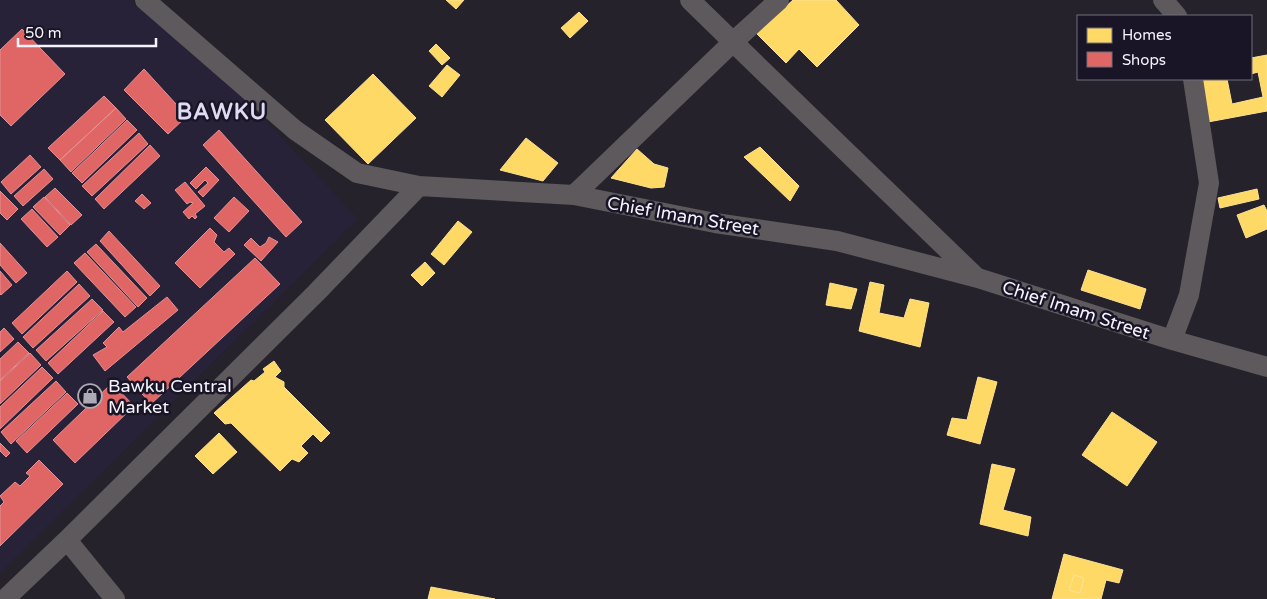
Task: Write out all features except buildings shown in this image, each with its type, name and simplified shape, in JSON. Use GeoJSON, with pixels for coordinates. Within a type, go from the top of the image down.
{"type":"FeatureCollection","features":[{"type":"Feature","properties":{"kind":"street","name":"Chief Imam Street"},"geometry":{"type":"LineString","coordinates":[[145,0],[295,130],[357,173],[419,186],[574,196],[715,223],[837,241],[978,278],[1172,340],[1267,367]]}},
{"type":"Feature","properties":{"kind":"street"},"geometry":{"type":"LineString","coordinates":[[690,0],[978,278]]}},
{"type":"Feature","properties":{"kind":"street"},"geometry":{"type":"LineString","coordinates":[[574,196],[779,0]]}},
{"type":"Feature","properties":{"kind":"street"},"geometry":{"type":"LineString","coordinates":[[1162,0],[1176,15]]}},
{"type":"Feature","properties":{"kind":"street"},"geometry":{"type":"LineString","coordinates":[[1172,340],[1189,295],[1208,182],[1194,80]]}},
{"type":"Feature","properties":{"kind":"street"},"geometry":{"type":"LineString","coordinates":[[5,599],[316,293],[419,186]]}},
{"type":"Feature","properties":{"kind":"street"},"geometry":{"type":"LineString","coordinates":[[67,540],[115,599]]}},
{"type":"Feature","properties":{"kind":"shaded area","name":"Bawku Central Market"},"geometry":{"type":"Polygon","coordinates":[[[2,0],[130,0],[225,77],[358,219],[0,573],[0,2],[2,0]]]}},
{"type":"Feature","properties":{"kind":"place","name":"Bawku Central Market"},"geometry":{"type":"Point","coordinates":[90,396]}},
{"type":"Feature","properties":{"kind":"district","name":"BAWKU"},"geometry":{"type":"Point","coordinates":[222,111]}}]}
